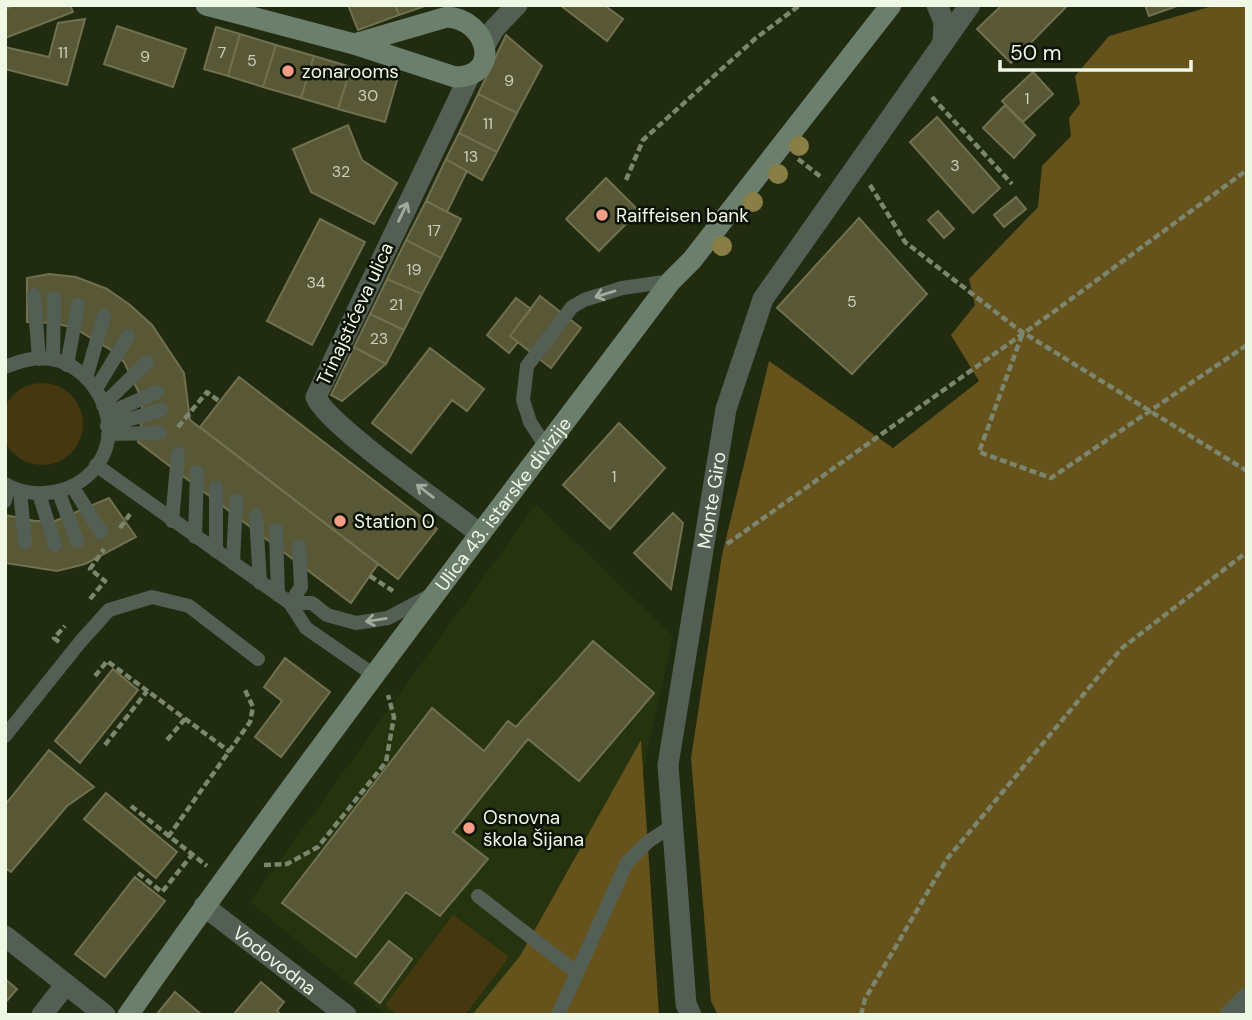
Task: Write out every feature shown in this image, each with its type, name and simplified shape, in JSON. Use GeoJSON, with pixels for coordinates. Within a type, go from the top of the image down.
{"type":"FeatureCollection","features":[{"type":"Feature","properties":{"kind":"main road"},"geometry":{"type":"LineString","coordinates":[[206,5],[354,44],[455,77],[468,77],[477,71],[485,58],[485,45],[472,25],[445,11],[354,44]]}},
{"type":"Feature","properties":{"kind":"main road","name":"Ulica 43. istarske divizije"},"geometry":{"type":"LineString","coordinates":[[128,1015],[204,906],[479,533],[671,281],[692,260],[891,5]]}},
{"type":"Feature","properties":{"kind":"street"},"geometry":{"type":"LineString","coordinates":[[485,45],[494,29],[517,5]]}},
{"type":"Feature","properties":{"kind":"street"},"geometry":{"type":"LineString","coordinates":[[937,5],[944,22],[943,43]]}},
{"type":"Feature","properties":{"kind":"street","name":"Monte Giro"},"geometry":{"type":"LineString","coordinates":[[691,1015],[686,1004],[668,765],[726,409],[763,299],[970,5]]}},
{"type":"Feature","properties":{"kind":"street","name":"Trinajstićeva ulica"},"geometry":{"type":"LineString","coordinates":[[468,77],[316,397],[319,407],[479,533]]}},
{"type":"Feature","properties":{"kind":"street","name":"Vodovodna"},"geometry":{"type":"LineString","coordinates":[[204,906],[346,1015]]}},
{"type":"Feature","properties":{"kind":"street"},"geometry":{"type":"LineString","coordinates":[[5,936],[105,1015]]}},
{"type":"Feature","properties":{"kind":"street"},"geometry":{"type":"LineString","coordinates":[[42,1015],[66,984]]}},
{"type":"Feature","properties":{"kind":"street"},"geometry":{"type":"LineString","coordinates":[[1230,1015],[1247,998]]}},
{"type":"Feature","properties":{"kind":"lane"},"geometry":{"type":"LineString","coordinates":[[546,447],[530,422],[523,400],[527,366],[572,307],[584,300],[622,288],[671,281]]}},
{"type":"Feature","properties":{"kind":"lane"},"geometry":{"type":"LineString","coordinates":[[34,295],[53,361]]}},
{"type":"Feature","properties":{"kind":"lane"},"geometry":{"type":"LineString","coordinates":[[53,361],[54,298]]}},
{"type":"Feature","properties":{"kind":"lane"},"geometry":{"type":"LineString","coordinates":[[53,361],[78,306]]}},
{"type":"Feature","properties":{"kind":"lane"},"geometry":{"type":"LineString","coordinates":[[26,542],[10,490],[40,494],[65,490],[96,465],[105,452],[106,420],[91,383],[104,316]]}},
{"type":"Feature","properties":{"kind":"lane"},"geometry":{"type":"LineString","coordinates":[[91,383],[128,337]]}},
{"type":"Feature","properties":{"kind":"lane"},"geometry":{"type":"LineString","coordinates":[[5,367],[26,359],[53,361],[91,383]]}},
{"type":"Feature","properties":{"kind":"lane"},"geometry":{"type":"LineString","coordinates":[[106,420],[147,362]]}},
{"type":"Feature","properties":{"kind":"lane"},"geometry":{"type":"LineString","coordinates":[[106,420],[157,392]]}},
{"type":"Feature","properties":{"kind":"lane"},"geometry":{"type":"LineString","coordinates":[[106,420],[161,410]]}},
{"type":"Feature","properties":{"kind":"lane"},"geometry":{"type":"LineString","coordinates":[[106,420],[167,432]]}},
{"type":"Feature","properties":{"kind":"lane"},"geometry":{"type":"LineString","coordinates":[[172,521],[178,454]]}},
{"type":"Feature","properties":{"kind":"lane"},"geometry":{"type":"LineString","coordinates":[[96,465],[284,599],[306,628],[373,675]]}},
{"type":"Feature","properties":{"kind":"lane"},"geometry":{"type":"LineString","coordinates":[[195,537],[197,472]]}},
{"type":"Feature","properties":{"kind":"lane"},"geometry":{"type":"LineString","coordinates":[[216,488],[216,551]]}},
{"type":"Feature","properties":{"kind":"lane"},"geometry":{"type":"LineString","coordinates":[[65,490],[106,535]]}},
{"type":"Feature","properties":{"kind":"lane"},"geometry":{"type":"LineString","coordinates":[[65,490],[77,541]]}},
{"type":"Feature","properties":{"kind":"lane"},"geometry":{"type":"LineString","coordinates":[[40,494],[55,545]]}},
{"type":"Feature","properties":{"kind":"lane"},"geometry":{"type":"LineString","coordinates":[[233,563],[236,501]]}},
{"type":"Feature","properties":{"kind":"lane"},"geometry":{"type":"LineString","coordinates":[[256,516],[260,583]]}},
{"type":"Feature","properties":{"kind":"lane"},"geometry":{"type":"LineString","coordinates":[[276,530],[284,599]]}},
{"type":"Feature","properties":{"kind":"lane"},"geometry":{"type":"LineString","coordinates":[[284,599],[301,587],[299,547]]}},
{"type":"Feature","properties":{"kind":"lane"},"geometry":{"type":"LineString","coordinates":[[284,599],[312,603],[327,615],[356,623],[388,618],[437,592]]}},
{"type":"Feature","properties":{"kind":"lane"},"geometry":{"type":"LineString","coordinates":[[5,736],[109,610],[152,597],[189,606],[258,659]]}},
{"type":"Feature","properties":{"kind":"lane"},"geometry":{"type":"LineString","coordinates":[[558,1015],[626,862],[672,826]]}},
{"type":"Feature","properties":{"kind":"lane"},"geometry":{"type":"LineString","coordinates":[[478,896],[577,973]]}},
{"type":"Feature","properties":{"kind":"path"},"geometry":{"type":"LineString","coordinates":[[626,180],[643,140],[756,38],[800,5]]}},
{"type":"Feature","properties":{"kind":"path"},"geometry":{"type":"LineString","coordinates":[[916,81],[1012,184]]}},
{"type":"Feature","properties":{"kind":"path"},"geometry":{"type":"LineString","coordinates":[[794,156],[838,191]]}},
{"type":"Feature","properties":{"kind":"path"},"geometry":{"type":"LineString","coordinates":[[858,163],[905,242],[1019,330],[1247,471]]}},
{"type":"Feature","properties":{"kind":"path"},"geometry":{"type":"LineString","coordinates":[[701,562],[1022,335],[1247,170]]}},
{"type":"Feature","properties":{"kind":"path"},"geometry":{"type":"LineString","coordinates":[[1022,335],[979,452],[1051,478],[1247,345]]}},
{"type":"Feature","properties":{"kind":"path"},"geometry":{"type":"LineString","coordinates":[[167,432],[207,392],[220,402]]}},
{"type":"Feature","properties":{"kind":"path"},"geometry":{"type":"LineString","coordinates":[[118,530],[130,514]]}},
{"type":"Feature","properties":{"kind":"path"},"geometry":{"type":"LineString","coordinates":[[88,600],[105,581],[90,569],[106,535]]}},
{"type":"Feature","properties":{"kind":"path"},"geometry":{"type":"LineString","coordinates":[[861,1015],[865,999],[947,859],[1122,648],[1247,552]]}},
{"type":"Feature","properties":{"kind":"path"},"geometry":{"type":"LineString","coordinates":[[370,576],[393,591]]}},
{"type":"Feature","properties":{"kind":"path"},"geometry":{"type":"LineString","coordinates":[[71,619],[54,638],[71,653]]}},
{"type":"Feature","properties":{"kind":"path"},"geometry":{"type":"LineString","coordinates":[[95,676],[107,661],[230,752]]}},
{"type":"Feature","properties":{"kind":"path"},"geometry":{"type":"LineString","coordinates":[[169,837],[230,752],[254,713],[245,690]]}},
{"type":"Feature","properties":{"kind":"path"},"geometry":{"type":"LineString","coordinates":[[105,745],[147,691]]}},
{"type":"Feature","properties":{"kind":"path"},"geometry":{"type":"LineString","coordinates":[[264,865],[287,864],[318,847],[386,762],[394,717],[388,694]]}},
{"type":"Feature","properties":{"kind":"path"},"geometry":{"type":"LineString","coordinates":[[167,740],[185,719]]}},
{"type":"Feature","properties":{"kind":"path"},"geometry":{"type":"LineString","coordinates":[[131,806],[191,856],[210,868]]}},
{"type":"Feature","properties":{"kind":"path"},"geometry":{"type":"LineString","coordinates":[[138,873],[162,892],[191,856]]}},
{"type":"Feature","properties":{"kind":"shaded area"},"geometry":{"type":"Polygon","coordinates":[[[1216,5],[1247,5],[1247,1015],[718,1015],[711,1001],[691,758],[722,555],[769,361],[893,448],[979,381],[951,335],[975,305],[969,279],[1038,207],[1042,166],[1071,136],[1069,118],[1080,104],[1075,76],[1109,36],[1216,5]]]}},
{"type":"Feature","properties":{"kind":"shaded area"},"geometry":{"type":"Polygon","coordinates":[[[42,383],[58,386],[71,395],[80,408],[83,424],[80,440],[71,453],[58,462],[42,465],[26,462],[13,453],[4,440],[1,424],[4,408],[13,395],[26,386],[42,383]]]}},
{"type":"Feature","properties":{"kind":"shaded area","name":"Osnovna škola Šijana"},"geometry":{"type":"Polygon","coordinates":[[[536,504],[673,636],[647,753],[620,903],[533,1015],[386,1015],[250,902],[536,504]]]}},
{"type":"Feature","properties":{"kind":"shaded area"},"geometry":{"type":"Polygon","coordinates":[[[641,740],[659,1015],[472,1015],[520,956],[641,740]]]}},
{"type":"Feature","properties":{"kind":"shaded area"},"geometry":{"type":"Polygon","coordinates":[[[453,915],[509,957],[465,1015],[398,1015],[385,1005],[453,915]]]}},
{"type":"Feature","properties":{"kind":"building"},"geometry":{"type":"Polygon","coordinates":[[[15,5],[70,5],[73,12],[5,38],[5,9],[15,5]]]}},
{"type":"Feature","properties":{"kind":"building"},"geometry":{"type":"Polygon","coordinates":[[[348,5],[395,5],[399,15],[358,30],[348,5]]]}},
{"type":"Feature","properties":{"kind":"building"},"geometry":{"type":"Polygon","coordinates":[[[395,5],[428,5],[399,15],[395,5]]]}},
{"type":"Feature","properties":{"kind":"building"},"geometry":{"type":"Polygon","coordinates":[[[560,5],[604,5],[623,19],[607,41],[560,5]]]}},
{"type":"Feature","properties":{"kind":"building"},"geometry":{"type":"Polygon","coordinates":[[[1002,5],[1066,7],[1011,63],[977,29],[1002,5]]]}},
{"type":"Feature","properties":{"kind":"building"},"geometry":{"type":"Polygon","coordinates":[[[1145,5],[1180,5],[1149,16],[1145,5]]]}},
{"type":"Feature","properties":{"kind":"building"},"geometry":{"type":"Polygon","coordinates":[[[85,19],[67,85],[5,69],[5,47],[49,57],[58,23],[85,19]]]}},
{"type":"Feature","properties":{"kind":"building"},"geometry":{"type":"Polygon","coordinates":[[[117,26],[186,49],[173,87],[104,64],[117,26]]]}},
{"type":"Feature","properties":{"kind":"building"},"geometry":{"type":"Polygon","coordinates":[[[216,27],[240,34],[228,76],[204,69],[216,27]]]}},
{"type":"Feature","properties":{"kind":"building"},"geometry":{"type":"Polygon","coordinates":[[[240,34],[276,45],[263,87],[228,76],[240,34]]]}},
{"type":"Feature","properties":{"kind":"building"},"geometry":{"type":"Polygon","coordinates":[[[506,35],[542,66],[517,113],[478,94],[506,35]]]}},
{"type":"Feature","properties":{"kind":"building","name":"zonarooms"},"geometry":{"type":"Polygon","coordinates":[[[276,45],[314,56],[301,98],[263,87],[276,45]]]}},
{"type":"Feature","properties":{"kind":"building"},"geometry":{"type":"Polygon","coordinates":[[[314,56],[351,67],[338,109],[301,98],[314,56]]]}},
{"type":"Feature","properties":{"kind":"building"},"geometry":{"type":"Polygon","coordinates":[[[351,67],[397,80],[385,122],[338,109],[351,67]]]}},
{"type":"Feature","properties":{"kind":"building"},"geometry":{"type":"Polygon","coordinates":[[[1033,72],[1053,94],[1023,122],[1002,101],[1033,72]]]}},
{"type":"Feature","properties":{"kind":"building"},"geometry":{"type":"Polygon","coordinates":[[[478,94],[517,113],[497,152],[459,133],[478,94]]]}},
{"type":"Feature","properties":{"kind":"building"},"geometry":{"type":"Polygon","coordinates":[[[1005,105],[1035,135],[1014,158],[983,128],[1005,105]]]}},
{"type":"Feature","properties":{"kind":"building"},"geometry":{"type":"Polygon","coordinates":[[[937,117],[1000,188],[973,213],[910,142],[937,117]]]}},
{"type":"Feature","properties":{"kind":"building"},"geometry":{"type":"Polygon","coordinates":[[[348,125],[362,160],[397,183],[374,224],[311,192],[293,149],[348,125]]]}},
{"type":"Feature","properties":{"kind":"building"},"geometry":{"type":"Polygon","coordinates":[[[459,133],[497,152],[482,180],[446,159],[459,133]]]}},
{"type":"Feature","properties":{"kind":"building"},"geometry":{"type":"Polygon","coordinates":[[[446,159],[467,171],[447,212],[426,201],[446,159]]]}},
{"type":"Feature","properties":{"kind":"building","name":"Raiffeisen bank"},"geometry":{"type":"Polygon","coordinates":[[[606,178],[639,211],[599,251],[566,219],[606,178]]]}},
{"type":"Feature","properties":{"kind":"building"},"geometry":{"type":"Polygon","coordinates":[[[1016,197],[1026,209],[1004,227],[994,215],[1016,197]]]}},
{"type":"Feature","properties":{"kind":"building"},"geometry":{"type":"Polygon","coordinates":[[[426,201],[461,219],[441,258],[406,240],[426,201]]]}},
{"type":"Feature","properties":{"kind":"building"},"geometry":{"type":"Polygon","coordinates":[[[938,211],[954,229],[944,238],[928,220],[938,211]]]}},
{"type":"Feature","properties":{"kind":"building"},"geometry":{"type":"Polygon","coordinates":[[[859,218],[927,294],[852,374],[777,308],[859,218]]]}},
{"type":"Feature","properties":{"kind":"building"},"geometry":{"type":"Polygon","coordinates":[[[320,219],[365,242],[312,345],[267,321],[320,219]]]}},
{"type":"Feature","properties":{"kind":"building"},"geometry":{"type":"Polygon","coordinates":[[[406,240],[441,258],[422,294],[387,279],[406,240]]]}},
{"type":"Feature","properties":{"kind":"building"},"geometry":{"type":"Polygon","coordinates":[[[49,274],[76,277],[107,289],[130,305],[152,325],[184,373],[190,420],[378,564],[351,603],[138,442],[142,399],[124,362],[111,350],[74,328],[54,323],[27,322],[27,278],[49,274]]]}},
{"type":"Feature","properties":{"kind":"building"},"geometry":{"type":"Polygon","coordinates":[[[387,279],[422,294],[404,330],[370,314],[387,279]]]}},
{"type":"Feature","properties":{"kind":"building"},"geometry":{"type":"Polygon","coordinates":[[[540,296],[581,328],[551,368],[510,336],[540,296]]]}},
{"type":"Feature","properties":{"kind":"building"},"geometry":{"type":"Polygon","coordinates":[[[516,298],[531,309],[510,336],[518,342],[509,353],[487,335],[516,298]]]}},
{"type":"Feature","properties":{"kind":"building"},"geometry":{"type":"Polygon","coordinates":[[[370,314],[404,330],[386,364],[354,347],[370,314]]]}},
{"type":"Feature","properties":{"kind":"building"},"geometry":{"type":"Polygon","coordinates":[[[354,347],[386,364],[342,401],[331,395],[354,347]]]}},
{"type":"Feature","properties":{"kind":"building"},"geometry":{"type":"Polygon","coordinates":[[[430,348],[484,389],[467,411],[452,400],[411,453],[372,423],[430,348]]]}},
{"type":"Feature","properties":{"kind":"building"},"geometry":{"type":"Polygon","coordinates":[[[239,377],[437,529],[398,579],[200,427],[239,377]]]}},
{"type":"Feature","properties":{"kind":"building"},"geometry":{"type":"Polygon","coordinates":[[[619,423],[665,468],[610,529],[563,485],[619,423]]]}},
{"type":"Feature","properties":{"kind":"building"},"geometry":{"type":"Polygon","coordinates":[[[109,498],[136,537],[85,564],[57,571],[5,563],[5,515],[35,521],[55,521],[109,498]]]}},
{"type":"Feature","properties":{"kind":"building"},"geometry":{"type":"Polygon","coordinates":[[[673,513],[683,523],[671,589],[634,553],[673,513]]]}},
{"type":"Feature","properties":{"kind":"building"},"geometry":{"type":"Polygon","coordinates":[[[593,641],[654,693],[579,781],[528,739],[453,832],[488,859],[440,916],[406,892],[356,957],[282,903],[432,708],[484,751],[508,721],[516,727],[593,641]]]}},
{"type":"Feature","properties":{"kind":"building"},"geometry":{"type":"Polygon","coordinates":[[[285,658],[330,692],[281,757],[255,737],[282,701],[264,687],[285,658]]]}},
{"type":"Feature","properties":{"kind":"building"},"geometry":{"type":"Polygon","coordinates":[[[113,669],[138,690],[80,763],[55,741],[113,669]]]}},
{"type":"Feature","properties":{"kind":"building"},"geometry":{"type":"Polygon","coordinates":[[[49,750],[94,787],[67,806],[11,872],[5,868],[5,805],[49,750]]]}},
{"type":"Feature","properties":{"kind":"building"},"geometry":{"type":"Polygon","coordinates":[[[106,793],[177,852],[156,878],[84,819],[106,793]]]}},
{"type":"Feature","properties":{"kind":"building"},"geometry":{"type":"Polygon","coordinates":[[[135,877],[165,901],[105,977],[75,954],[135,877]]]}},
{"type":"Feature","properties":{"kind":"building"},"geometry":{"type":"Polygon","coordinates":[[[389,941],[412,959],[380,1003],[355,983],[389,941]]]}},
{"type":"Feature","properties":{"kind":"building"},"geometry":{"type":"Polygon","coordinates":[[[5,979],[17,989],[5,1003],[5,979]]]}},
{"type":"Feature","properties":{"kind":"building"},"geometry":{"type":"Polygon","coordinates":[[[261,982],[284,1002],[277,1011],[281,1015],[233,1015],[261,982]]]}},
{"type":"Feature","properties":{"kind":"building"},"geometry":{"type":"Polygon","coordinates":[[[175,992],[202,1015],[156,1015],[175,992]]]}},
{"type":"Feature","properties":{"kind":"place","name":"zonarooms"},"geometry":{"type":"Point","coordinates":[288,71]}},
{"type":"Feature","properties":{"kind":"place","name":"Raiffeisen bank"},"geometry":{"type":"Point","coordinates":[602,215]}},
{"type":"Feature","properties":{"kind":"place","name":"Station 0"},"geometry":{"type":"Point","coordinates":[340,521]}},
{"type":"Feature","properties":{"kind":"place","name":"Osnovna škola Šijana"},"geometry":{"type":"Point","coordinates":[469,828]}}]}
